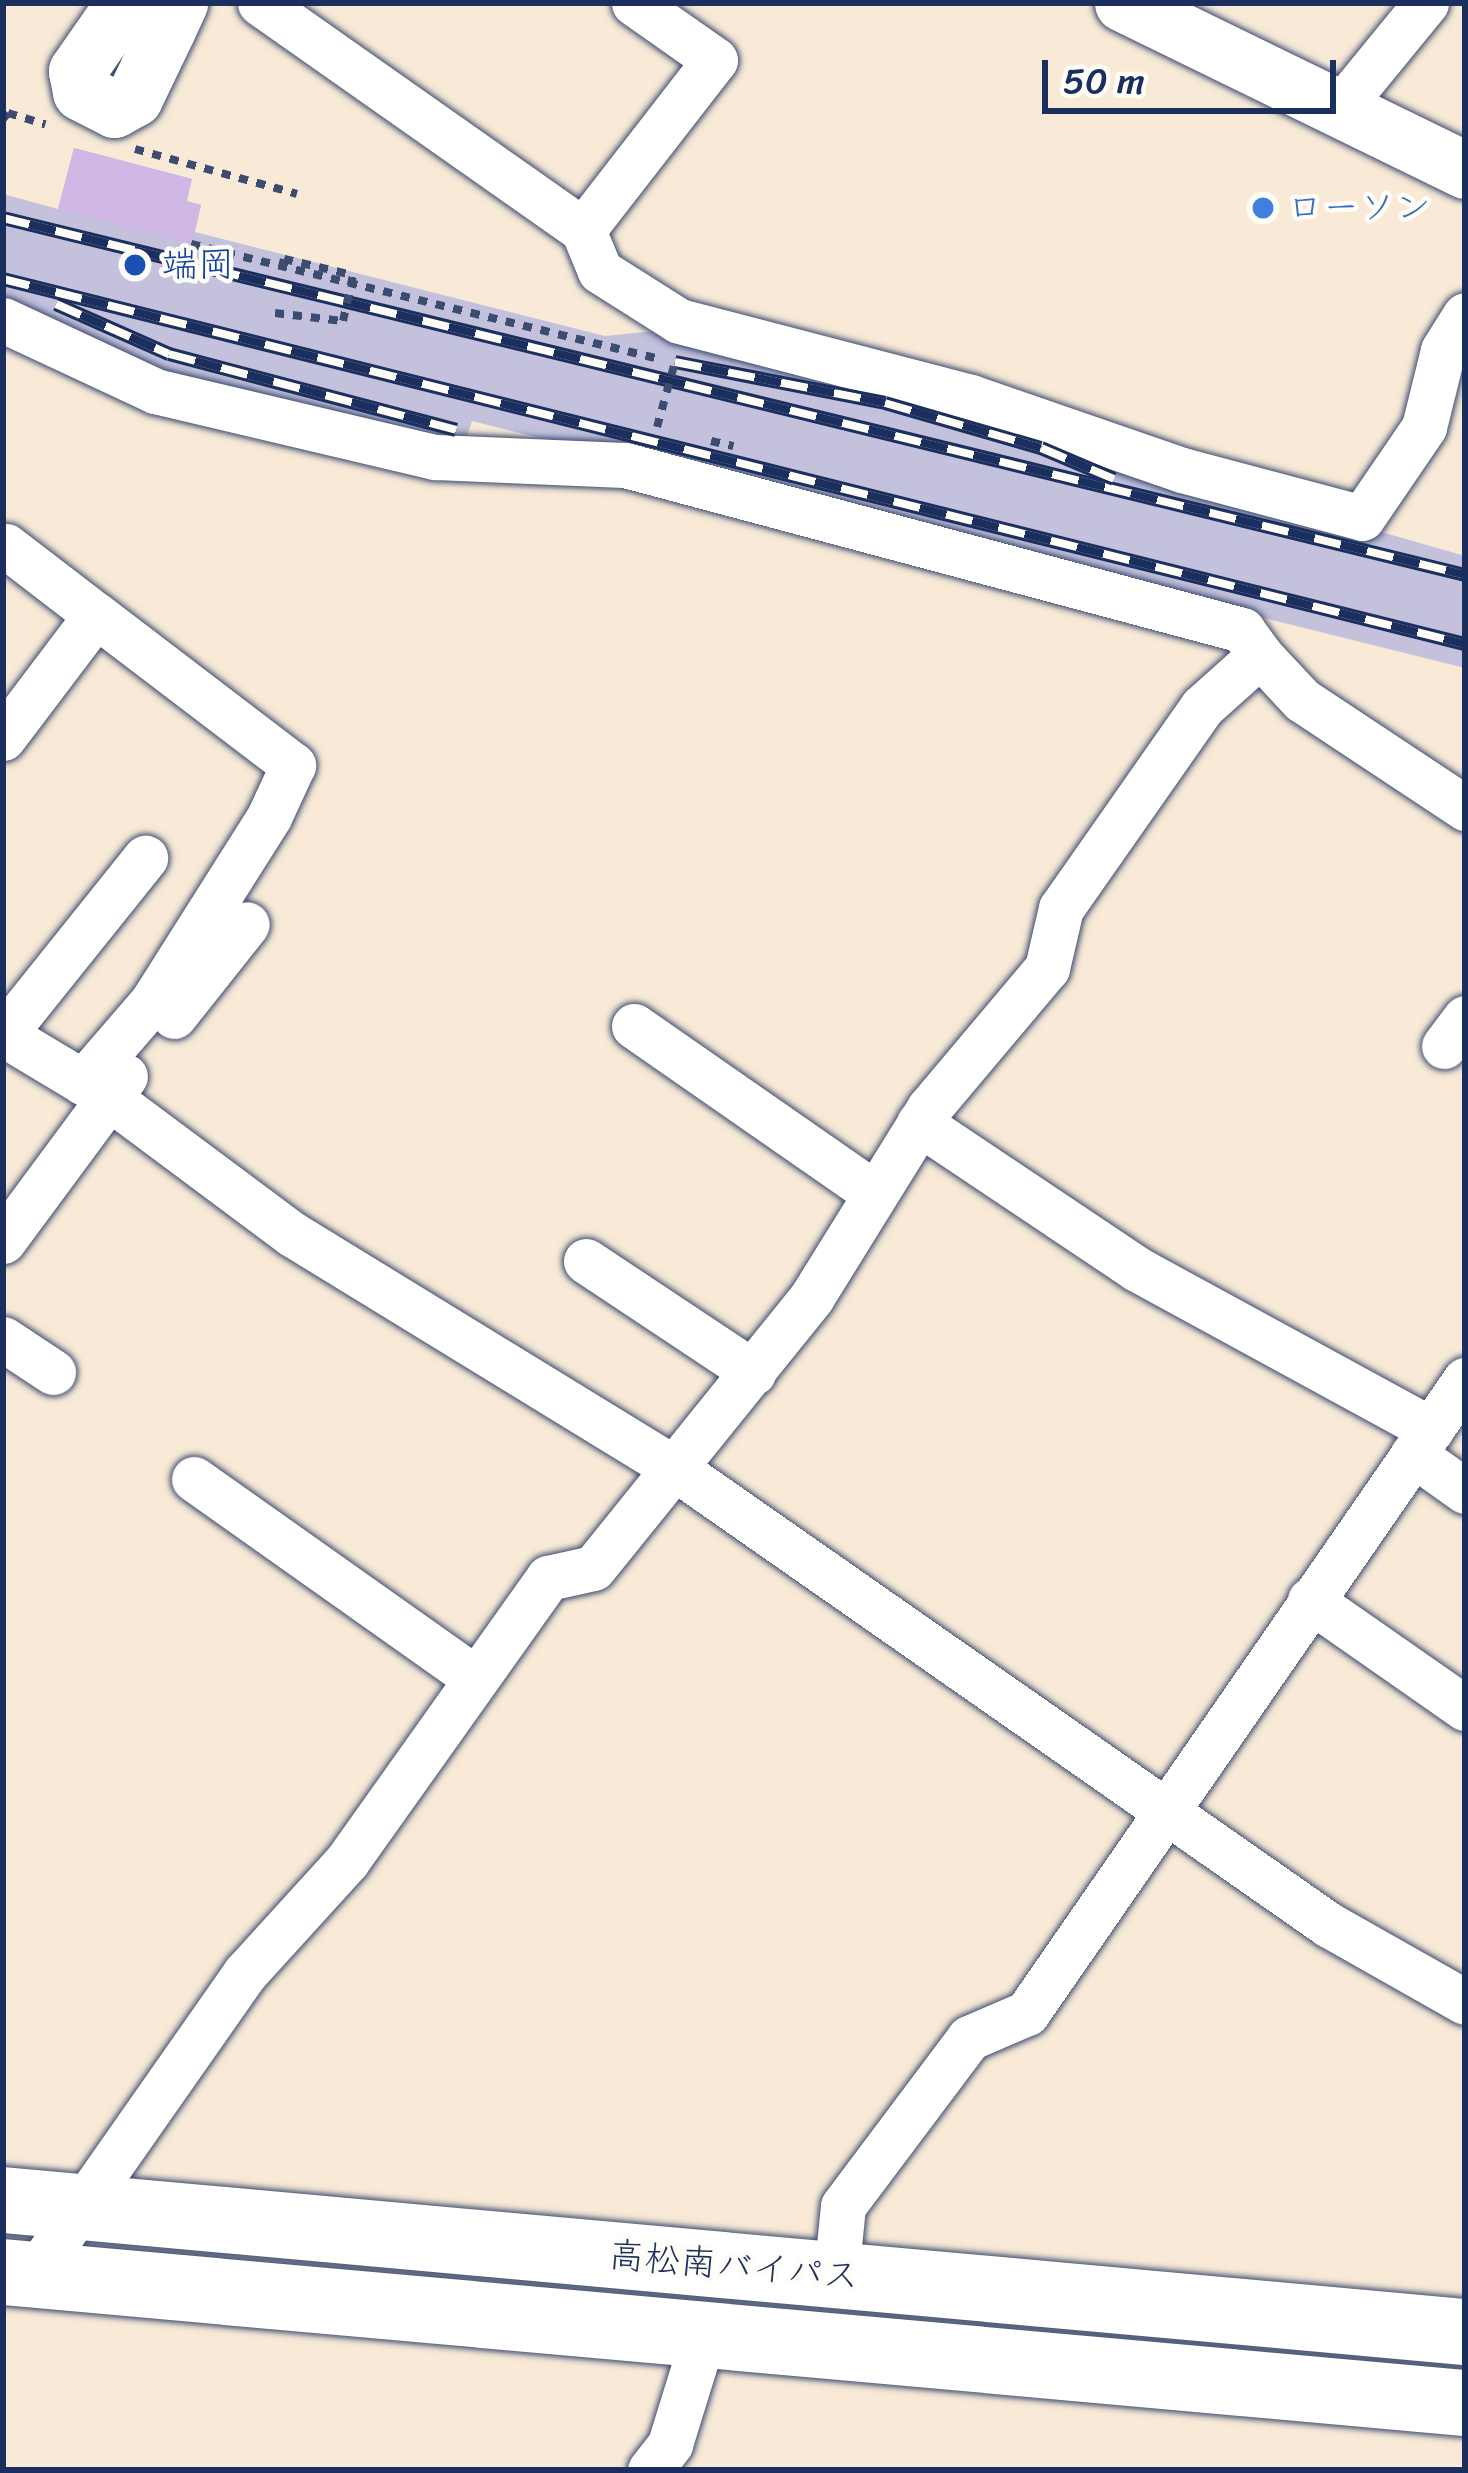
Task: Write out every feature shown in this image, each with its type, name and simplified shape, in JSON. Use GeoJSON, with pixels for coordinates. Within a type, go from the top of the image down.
{"type":"FeatureCollection","features":[{"type":"Feature","properties":{"kind":"highway","name":"高松南バイパス"},"geometry":{"type":"LineString","coordinates":[[3,2200],[1465,2332]]}},
{"type":"Feature","properties":{"kind":"highway","name":"高松南バイパス"},"geometry":{"type":"LineString","coordinates":[[18,2273],[1465,2403]]}},
{"type":"Feature","properties":{"kind":"main road"},"geometry":{"type":"LineString","coordinates":[[1124,3],[1465,170]]}},
{"type":"Feature","properties":{"kind":"street"},"geometry":{"type":"LineString","coordinates":[[260,3],[583,230],[600,271],[679,321],[971,397],[1182,470],[1362,518],[1424,427],[1443,350],[1465,316]]}},
{"type":"Feature","properties":{"kind":"street"},"geometry":{"type":"LineString","coordinates":[[583,230],[715,60],[634,3]]}},
{"type":"Feature","properties":{"kind":"street"},"geometry":{"type":"LineString","coordinates":[[1340,108],[1426,3]]}},
{"type":"Feature","properties":{"kind":"street"},"geometry":{"type":"LineString","coordinates":[[3,320],[155,392],[435,457],[625,465],[1242,630],[1301,700],[1465,808]]}},
{"type":"Feature","properties":{"kind":"street"},"geometry":{"type":"LineString","coordinates":[[3,1241],[293,765],[6,546]]}},
{"type":"Feature","properties":{"kind":"street"},"geometry":{"type":"LineString","coordinates":[[3,738],[96,615]]}},
{"type":"Feature","properties":{"kind":"street"},"geometry":{"type":"LineString","coordinates":[[18,2273],[77,2206],[245,1973],[347,1861],[548,1578],[592,1568],[812,1298],[871,1191],[919,1123],[1046,968],[1061,908],[1202,707],[1260,655]]}},
{"type":"Feature","properties":{"kind":"street"},"geometry":{"type":"LineString","coordinates":[[145,858],[3,1034],[96,1090],[292,1234],[676,1469],[1329,1925],[1465,2002]]}},
{"type":"Feature","properties":{"kind":"street"},"geometry":{"type":"LineString","coordinates":[[96,1090],[248,924]]}},
{"type":"Feature","properties":{"kind":"street"},"geometry":{"type":"LineString","coordinates":[[634,1026],[871,1191]]}},
{"type":"Feature","properties":{"kind":"street"},"geometry":{"type":"LineString","coordinates":[[919,1123],[1138,1269],[1422,1441],[1465,1491]]}},
{"type":"Feature","properties":{"kind":"street"},"geometry":{"type":"LineString","coordinates":[[586,1261],[753,1372]]}},
{"type":"Feature","properties":{"kind":"street"},"geometry":{"type":"LineString","coordinates":[[3,1340],[53,1372]]}},
{"type":"Feature","properties":{"kind":"street"},"geometry":{"type":"LineString","coordinates":[[836,2275],[843,2206],[970,2038],[1027,2013],[1465,1380]]}},
{"type":"Feature","properties":{"kind":"street"},"geometry":{"type":"LineString","coordinates":[[194,1479],[474,1677]]}},
{"type":"Feature","properties":{"kind":"street"},"geometry":{"type":"LineString","coordinates":[[1310,1600],[1465,1708]]}},
{"type":"Feature","properties":{"kind":"street"},"geometry":{"type":"LineString","coordinates":[[650,2470],[670,2444],[704,2334]]}},
{"type":"Feature","properties":{"kind":"path"},"geometry":{"type":"LineString","coordinates":[[3,119],[8,113],[52,126]]}},
{"type":"Feature","properties":{"kind":"path"},"geometry":{"type":"LineString","coordinates":[[119,144],[297,194]]}},
{"type":"Feature","properties":{"kind":"path"},"geometry":{"type":"LineString","coordinates":[[191,244],[353,275],[343,321],[275,313]]}},
{"type":"Feature","properties":{"kind":"path"},"geometry":{"type":"LineString","coordinates":[[283,263],[675,362],[657,428]]}},
{"type":"Feature","properties":{"kind":"shaded area"},"geometry":{"type":"Polygon","coordinates":[[[74,148],[192,179],[187,201],[201,205],[195,232],[605,336],[675,329],[1465,556],[1465,668],[472,421],[463,448],[166,379],[3,304],[3,194],[58,209],[74,148]]]}},
{"type":"Feature","properties":{"kind":"building"},"geometry":{"type":"Polygon","coordinates":[[[74,148],[192,179],[186,201],[201,205],[191,244],[58,209],[74,148]]]}},
{"type":"Feature","properties":{"kind":"railway"},"geometry":{"type":"LineString","coordinates":[[3,218],[1465,575]]}},
{"type":"Feature","properties":{"kind":"railway"},"geometry":{"type":"LineString","coordinates":[[3,279],[1465,644]]}},
{"type":"Feature","properties":{"kind":"railway"},"geometry":{"type":"LineString","coordinates":[[56,304],[169,354],[456,430]]}},
{"type":"Feature","properties":{"kind":"railway"},"geometry":{"type":"LineString","coordinates":[[675,362],[885,403],[1041,448],[1114,479]]}},
{"type":"Feature","properties":{"kind":"place","name":"ローソン"},"geometry":{"type":"Point","coordinates":[1263,208]}},
{"type":"Feature","properties":{"kind":"place","name":"端岡"},"geometry":{"type":"Point","coordinates":[135,265]}}]}
